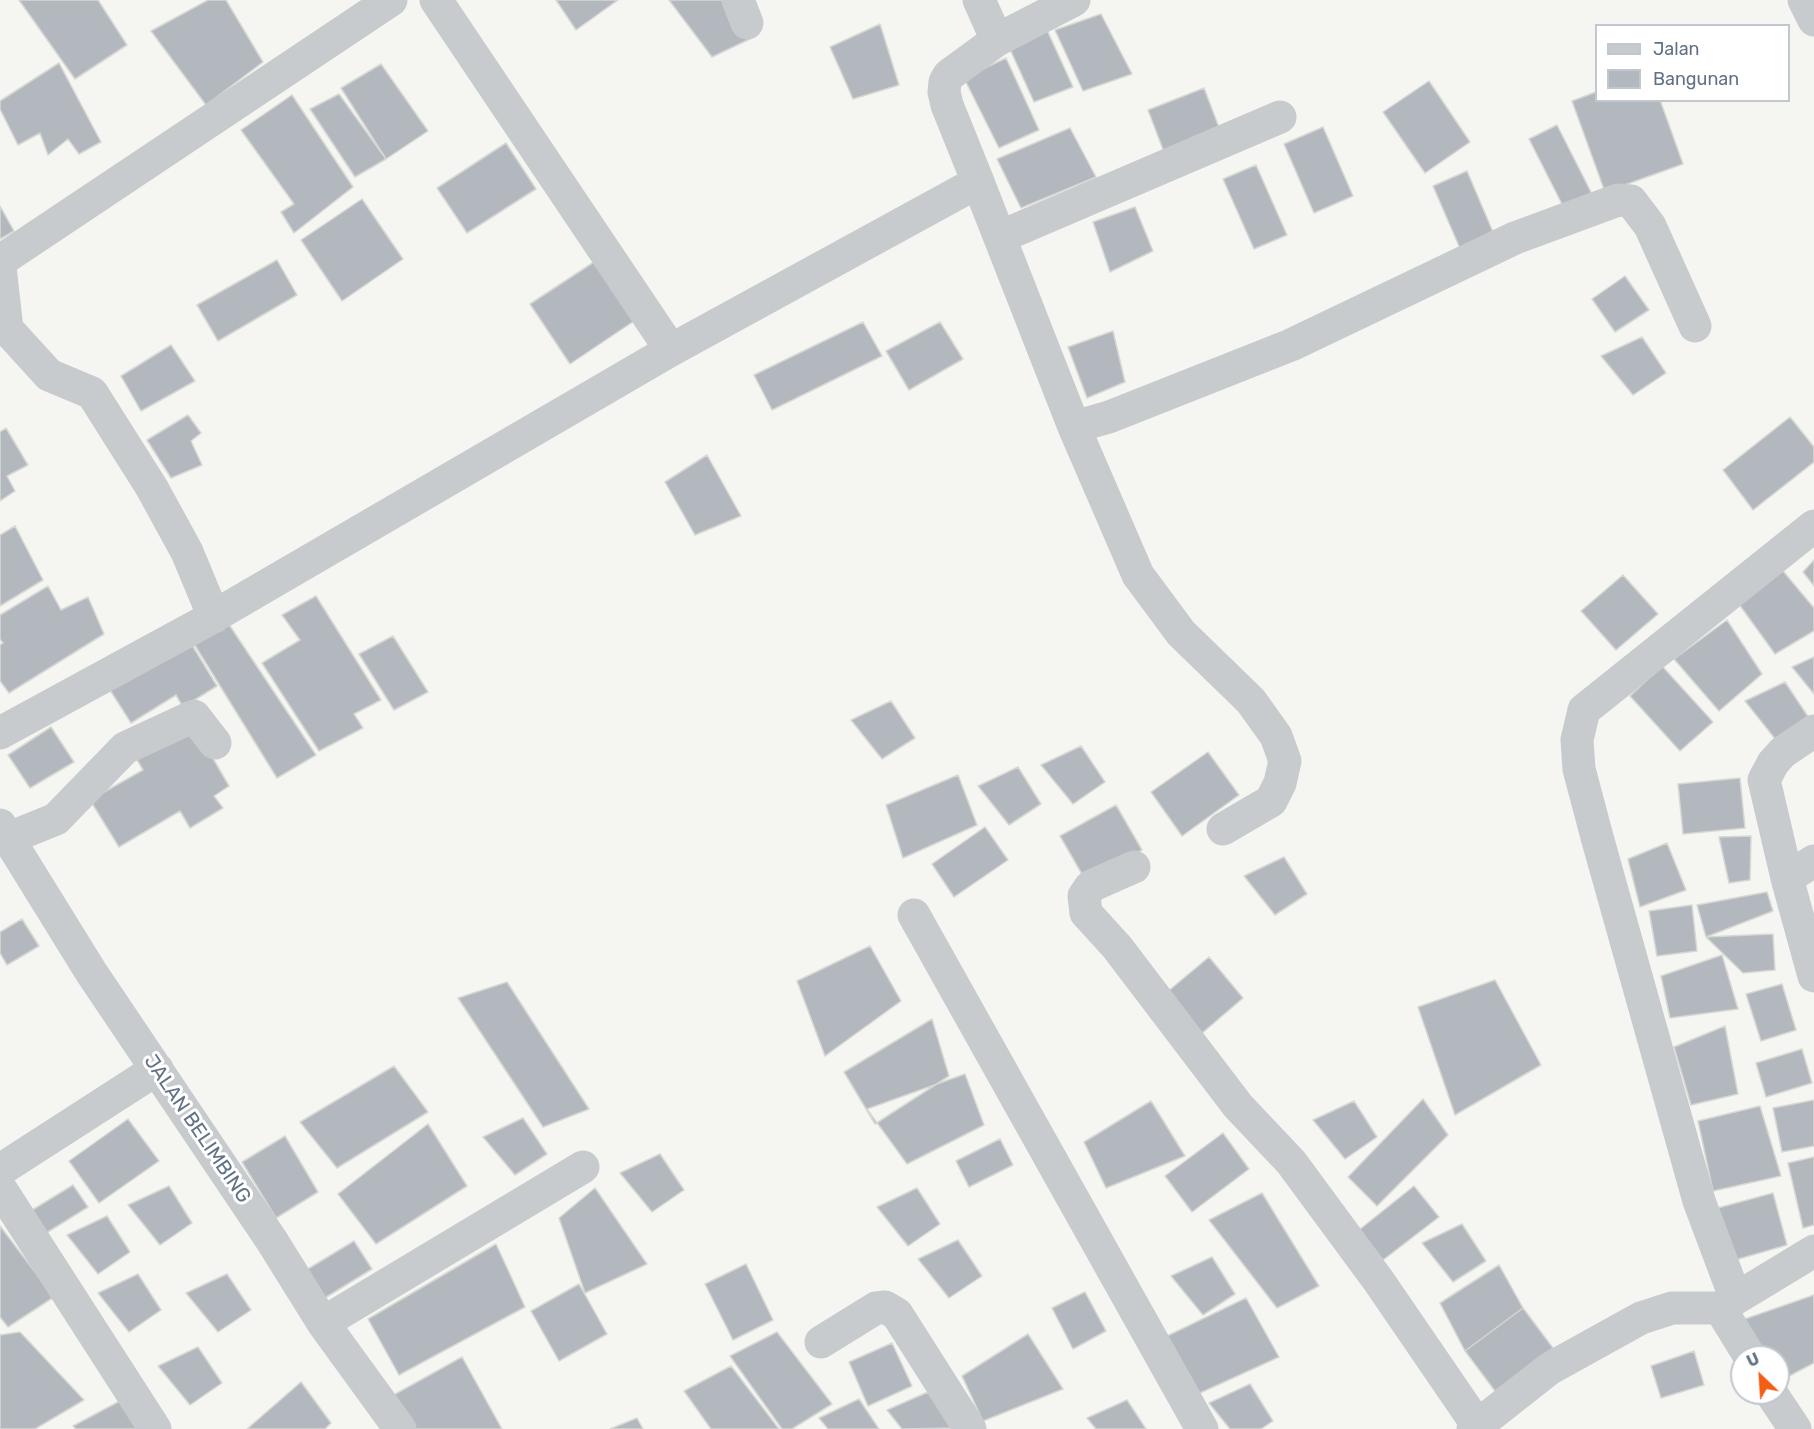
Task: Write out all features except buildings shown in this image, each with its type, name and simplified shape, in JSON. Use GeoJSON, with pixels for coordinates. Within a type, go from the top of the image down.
{"type":"FeatureCollection","features":[{"type":"Feature","properties":{"kind":"street"},"geometry":{"type":"LineString","coordinates":[[0,261],[391,0]]}},
{"type":"Feature","properties":{"kind":"street"},"geometry":{"type":"LineString","coordinates":[[436,0],[671,350]]}},
{"type":"Feature","properties":{"kind":"street"},"geometry":{"type":"LineString","coordinates":[[979,0],[997,40]]}},
{"type":"Feature","properties":{"kind":"street"},"geometry":{"type":"LineString","coordinates":[[1074,0],[997,40],[949,75],[944,92],[978,182],[1002,236],[1074,427],[1138,575],[1181,633],[1251,701],[1276,736],[1285,761],[1280,783],[1271,801],[1223,829]]}},
{"type":"Feature","properties":{"kind":"street"},"geometry":{"type":"LineString","coordinates":[[1804,0],[1814,20]]}},
{"type":"Feature","properties":{"kind":"street"},"geometry":{"type":"LineString","coordinates":[[1002,236],[1280,117]]}},
{"type":"Feature","properties":{"kind":"street"},"geometry":{"type":"LineString","coordinates":[[0,733],[214,617],[671,350],[978,182]]}},
{"type":"Feature","properties":{"kind":"street"},"geometry":{"type":"LineString","coordinates":[[1074,427],[1109,417],[1291,345],[1515,238],[1618,200],[1630,201],[1650,226],[1695,326]]}},
{"type":"Feature","properties":{"kind":"street"},"geometry":{"type":"LineString","coordinates":[[0,267],[7,329],[49,375],[92,393],[152,488],[187,552],[214,617]]}},
{"type":"Feature","properties":{"kind":"street"},"geometry":{"type":"LineString","coordinates":[[1745,1345],[1728,1302],[1588,803],[1579,769],[1577,740],[1584,710],[1814,526]]}},
{"type":"Feature","properties":{"kind":"street"},"geometry":{"type":"LineString","coordinates":[[4,832],[56,819],[125,748],[194,716],[215,743]]}},
{"type":"Feature","properties":{"kind":"street"},"geometry":{"type":"LineString","coordinates":[[1814,730],[1783,752],[1773,763],[1764,780],[1786,878],[1814,976]]}},
{"type":"Feature","properties":{"kind":"street","name":"JALAN BELIMBING"},"geometry":{"type":"LineString","coordinates":[[4,832],[91,972],[272,1241],[323,1323],[400,1429]]}},
{"type":"Feature","properties":{"kind":"street"},"geometry":{"type":"LineString","coordinates":[[1786,878],[1814,861]]}},
{"type":"Feature","properties":{"kind":"street"},"geometry":{"type":"LineString","coordinates":[[1134,867],[1091,886],[1084,896],[1086,913],[1117,947],[1238,1106],[1291,1162],[1378,1280],[1476,1427],[1549,1369],[1641,1318],[1672,1308],[1728,1302],[1814,1251]]}},
{"type":"Feature","properties":{"kind":"street"},"geometry":{"type":"LineString","coordinates":[[914,915],[1202,1429]]}},
{"type":"Feature","properties":{"kind":"street"},"geometry":{"type":"LineString","coordinates":[[0,1170],[157,1069]]}},
{"type":"Feature","properties":{"kind":"street"},"geometry":{"type":"LineString","coordinates":[[323,1323],[583,1167]]}},
{"type":"Feature","properties":{"kind":"street"},"geometry":{"type":"LineString","coordinates":[[0,1188],[155,1429]]}},
{"type":"Feature","properties":{"kind":"street"},"geometry":{"type":"LineString","coordinates":[[821,1342],[876,1308],[897,1314],[970,1429]]}},
{"type":"Feature","properties":{"kind":"street"},"geometry":{"type":"LineString","coordinates":[[1779,1405],[1795,1429]]}}]}
